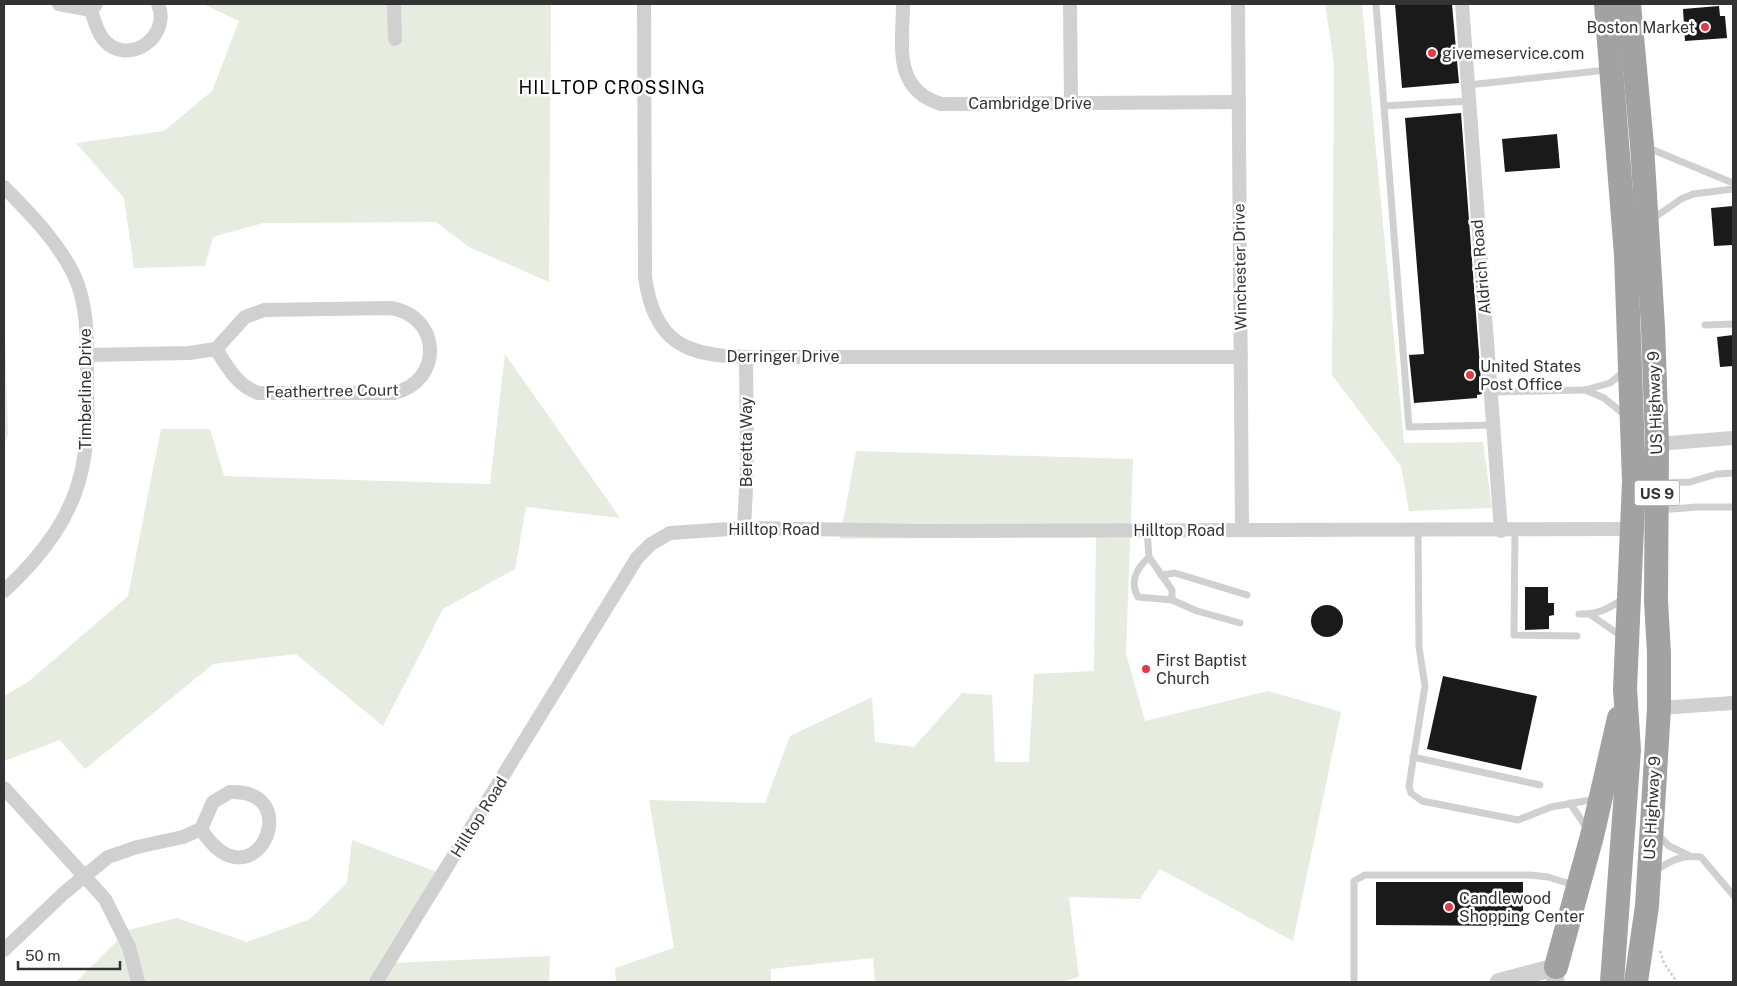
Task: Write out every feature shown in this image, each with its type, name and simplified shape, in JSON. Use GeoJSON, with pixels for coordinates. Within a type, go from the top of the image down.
{"type":"FeatureCollection","features":[{"type":"Feature","properties":{"kind":"highway","name":"US Highway 9"},"geometry":{"type":"LineString","coordinates":[[1606,4],[1626,255],[1634,482],[1625,690],[1629,750],[1612,982]]}},
{"type":"Feature","properties":{"kind":"highway","name":"US Highway 9"},"geometry":{"type":"LineString","coordinates":[[1629,4],[1642,145],[1657,444],[1659,708],[1648,875],[1636,982]]}},
{"type":"Feature","properties":{"kind":"highway"},"geometry":{"type":"LineString","coordinates":[[1555,975],[1602,798],[1625,690]]}},
{"type":"Feature","properties":{"kind":"street"},"geometry":{"type":"LineString","coordinates":[[59,4],[93,7],[103,39],[118,49],[128,50],[138,49],[154,39],[160,28],[161,19],[158,4]]}},
{"type":"Feature","properties":{"kind":"street"},"geometry":{"type":"LineString","coordinates":[[394,4],[395,39]]}},
{"type":"Feature","properties":{"kind":"street","name":"Derringer Drive"},"geometry":{"type":"LineString","coordinates":[[644,4],[645,277],[647,295],[661,326],[678,343],[697,352],[714,356],[746,357],[1241,357]]}},
{"type":"Feature","properties":{"kind":"street","name":"Cambridge Drive"},"geometry":{"type":"LineString","coordinates":[[903,4],[904,69],[909,83],[916,92],[941,104],[1238,102]]}},
{"type":"Feature","properties":{"kind":"street"},"geometry":{"type":"LineString","coordinates":[[1070,4],[1071,104]]}},
{"type":"Feature","properties":{"kind":"street","name":"Winchester Drive"},"geometry":{"type":"LineString","coordinates":[[1238,4],[1242,530]]}},
{"type":"Feature","properties":{"kind":"street","name":"Aldrich Road"},"geometry":{"type":"LineString","coordinates":[[1462,4],[1493,425],[1508,531]]}},
{"type":"Feature","properties":{"kind":"street","name":"Timberline Drive"},"geometry":{"type":"LineString","coordinates":[[4,186],[62,252],[74,276],[85,317],[87,355],[86,445],[81,476],[72,500],[51,541],[32,564],[4,591]]}},
{"type":"Feature","properties":{"kind":"street","name":"Feathertree Court"},"geometry":{"type":"LineString","coordinates":[[391,308],[412,314],[422,325],[427,336],[429,359],[421,379],[414,386],[400,392],[271,394],[258,393],[241,384],[216,349],[244,317],[264,310],[391,308]]}},
{"type":"Feature","properties":{"kind":"street"},"geometry":{"type":"LineString","coordinates":[[87,355],[189,353],[216,349]]}},
{"type":"Feature","properties":{"kind":"street","name":"Beretta Way"},"geometry":{"type":"LineString","coordinates":[[744,528],[747,469],[746,357]]}},
{"type":"Feature","properties":{"kind":"street"},"geometry":{"type":"LineString","coordinates":[[1657,444],[1733,438]]}},
{"type":"Feature","properties":{"kind":"street","name":"Hilltop Road"},"geometry":{"type":"LineString","coordinates":[[376,982],[637,558],[651,544],[670,533],[744,528],[919,531],[1418,529],[1508,531],[1631,529]]}},
{"type":"Feature","properties":{"kind":"street"},"geometry":{"type":"LineString","coordinates":[[1659,708],[1733,703]]}},
{"type":"Feature","properties":{"kind":"street"},"geometry":{"type":"LineString","coordinates":[[4,788],[105,899],[123,932],[138,982]]}},
{"type":"Feature","properties":{"kind":"street"},"geometry":{"type":"LineString","coordinates":[[230,792],[248,793],[258,799],[268,813],[271,824],[269,833],[260,849],[242,857],[230,856],[219,852],[202,829],[207,811],[213,802],[230,792]]}},
{"type":"Feature","properties":{"kind":"street"},"geometry":{"type":"LineString","coordinates":[[4,950],[85,876],[115,854],[183,837],[202,829]]}},
{"type":"Feature","properties":{"kind":"street"},"geometry":{"type":"LineString","coordinates":[[1499,982],[1555,975]]}},
{"type":"Feature","properties":{"kind":"lane"},"geometry":{"type":"LineString","coordinates":[[1376,4],[1410,427],[1493,425]]}},
{"type":"Feature","properties":{"kind":"lane"},"geometry":{"type":"LineString","coordinates":[[1468,85],[1568,73],[1612,70]]}},
{"type":"Feature","properties":{"kind":"lane"},"geometry":{"type":"LineString","coordinates":[[1384,106],[1469,101]]}},
{"type":"Feature","properties":{"kind":"lane"},"geometry":{"type":"LineString","coordinates":[[1642,145],[1733,183]]}},
{"type":"Feature","properties":{"kind":"lane"},"geometry":{"type":"LineString","coordinates":[[1646,223],[1693,194],[1733,189]]}},
{"type":"Feature","properties":{"kind":"lane"},"geometry":{"type":"LineString","coordinates":[[1704,324],[1733,324]]}},
{"type":"Feature","properties":{"kind":"lane"},"geometry":{"type":"LineString","coordinates":[[1491,392],[1586,390],[1610,383],[1631,367]]}},
{"type":"Feature","properties":{"kind":"lane"},"geometry":{"type":"LineString","coordinates":[[1586,390],[1618,408],[1633,424]]}},
{"type":"Feature","properties":{"kind":"lane"},"geometry":{"type":"LineString","coordinates":[[1657,483],[1690,482],[1717,474],[1733,473]]}},
{"type":"Feature","properties":{"kind":"lane"},"geometry":{"type":"LineString","coordinates":[[1657,510],[1697,506],[1733,506]]}},
{"type":"Feature","properties":{"kind":"lane"},"geometry":{"type":"LineString","coordinates":[[1418,529],[1420,647],[1425,686],[1408,786],[1411,793],[1422,801],[1518,820],[1551,807],[1602,798]]}},
{"type":"Feature","properties":{"kind":"lane"},"geometry":{"type":"LineString","coordinates":[[1147,530],[1149,556],[1172,590],[1172,600]]}},
{"type":"Feature","properties":{"kind":"lane"},"geometry":{"type":"LineString","coordinates":[[1508,531],[1514,636],[1577,636]]}},
{"type":"Feature","properties":{"kind":"lane"},"geometry":{"type":"LineString","coordinates":[[1149,556],[1140,565],[1135,575],[1133,589],[1138,597],[1172,600],[1240,623]]}},
{"type":"Feature","properties":{"kind":"lane"},"geometry":{"type":"LineString","coordinates":[[1161,574],[1175,573],[1247,595]]}},
{"type":"Feature","properties":{"kind":"lane"},"geometry":{"type":"LineString","coordinates":[[1579,614],[1591,615],[1604,611],[1630,594]]}},
{"type":"Feature","properties":{"kind":"lane"},"geometry":{"type":"LineString","coordinates":[[1591,615],[1617,632],[1628,644]]}},
{"type":"Feature","properties":{"kind":"lane"},"geometry":{"type":"LineString","coordinates":[[1413,757],[1540,785]]}},
{"type":"Feature","properties":{"kind":"lane"},"geometry":{"type":"LineString","coordinates":[[1570,803],[1592,836]]}},
{"type":"Feature","properties":{"kind":"lane"},"geometry":{"type":"LineString","coordinates":[[1651,827],[1669,846],[1688,856]]}},
{"type":"Feature","properties":{"kind":"lane"},"geometry":{"type":"LineString","coordinates":[[1648,875],[1672,859],[1688,856],[1701,857],[1733,894]]}},
{"type":"Feature","properties":{"kind":"lane"},"geometry":{"type":"LineString","coordinates":[[1354,982],[1354,882],[1357,878],[1365,875],[1530,875],[1548,877],[1579,887]]}},
{"type":"Feature","properties":{"kind":"shaded area"},"geometry":{"type":"Polygon","coordinates":[[[203,4],[551,4],[549,282],[469,247],[436,222],[263,223],[213,237],[205,266],[134,268],[124,198],[76,143],[164,131],[212,91],[239,21],[203,4]]]}},
{"type":"Feature","properties":{"kind":"shaded area"},"geometry":{"type":"Polygon","coordinates":[[[1325,4],[1362,4],[1404,443],[1483,442],[1492,508],[1409,511],[1401,466],[1332,375],[1334,64],[1325,4]]]}},
{"type":"Feature","properties":{"kind":"shaded area"},"geometry":{"type":"Polygon","coordinates":[[[4,301],[8,434],[4,446],[4,301]]]}},
{"type":"Feature","properties":{"kind":"shaded area"},"geometry":{"type":"Polygon","coordinates":[[[505,354],[620,518],[526,507],[515,569],[443,609],[383,726],[296,654],[213,664],[85,769],[60,740],[4,761],[4,696],[28,682],[128,596],[161,429],[210,429],[224,476],[490,484],[505,354]]]}},
{"type":"Feature","properties":{"kind":"shaded area"},"geometry":{"type":"Polygon","coordinates":[[[856,451],[1133,459],[1126,653],[1145,721],[1268,691],[1341,712],[1293,941],[1160,869],[1140,899],[1069,897],[1079,977],[1060,982],[875,982],[873,958],[771,969],[771,982],[616,982],[615,968],[674,948],[649,800],[765,803],[790,736],[872,697],[875,742],[914,747],[962,693],[992,695],[995,762],[1029,762],[1034,674],[1094,671],[1096,536],[840,539],[856,451]]]}},
{"type":"Feature","properties":{"kind":"shaded area"},"geometry":{"type":"Polygon","coordinates":[[[352,840],[445,875],[391,963],[550,956],[549,982],[76,982],[128,930],[177,918],[247,942],[310,919],[347,883],[352,840]]]}},
{"type":"Feature","properties":{"kind":"building"},"geometry":{"type":"Polygon","coordinates":[[[1395,4],[1452,4],[1459,83],[1402,88],[1395,4]]]}},
{"type":"Feature","properties":{"kind":"building","name":"Boston Market"},"geometry":{"type":"Polygon","coordinates":[[[1719,6],[1720,16],[1725,16],[1727,38],[1685,41],[1683,9],[1719,6]]]}},
{"type":"Feature","properties":{"kind":"building"},"geometry":{"type":"Polygon","coordinates":[[[1461,113],[1482,394],[1477,395],[1477,398],[1414,403],[1409,355],[1424,354],[1405,118],[1461,113]]]}},
{"type":"Feature","properties":{"kind":"building"},"geometry":{"type":"Polygon","coordinates":[[[1557,134],[1560,168],[1505,172],[1502,139],[1557,134]]]}},
{"type":"Feature","properties":{"kind":"building"},"geometry":{"type":"Polygon","coordinates":[[[1733,206],[1733,245],[1714,246],[1711,208],[1733,206]]]}},
{"type":"Feature","properties":{"kind":"building"},"geometry":{"type":"Polygon","coordinates":[[[1733,335],[1733,366],[1720,367],[1717,337],[1733,335]]]}},
{"type":"Feature","properties":{"kind":"building"},"geometry":{"type":"Polygon","coordinates":[[[1525,587],[1548,587],[1548,603],[1554,603],[1554,615],[1549,616],[1549,629],[1525,630],[1525,587]]]}},
{"type":"Feature","properties":{"kind":"building"},"geometry":{"type":"Polygon","coordinates":[[[1327,605],[1339,609],[1343,621],[1339,633],[1327,637],[1315,633],[1311,621],[1315,609],[1327,605]]]}},
{"type":"Feature","properties":{"kind":"building"},"geometry":{"type":"Polygon","coordinates":[[[1443,676],[1537,696],[1521,770],[1427,749],[1443,676]]]}},
{"type":"Feature","properties":{"kind":"building","name":"Candlewood Shopping Center"},"geometry":{"type":"Polygon","coordinates":[[[1376,882],[1523,882],[1523,926],[1376,925],[1376,882]]]}},
{"type":"Feature","properties":{"kind":"place","name":"Boston Market"},"geometry":{"type":"Point","coordinates":[1705,27]}},
{"type":"Feature","properties":{"kind":"place","name":"givemeservice.com"},"geometry":{"type":"Point","coordinates":[1432,53]}},
{"type":"Feature","properties":{"kind":"place","name":"United States Post Office"},"geometry":{"type":"Point","coordinates":[1470,375]}},
{"type":"Feature","properties":{"kind":"place","name":"First Baptist Church"},"geometry":{"type":"Point","coordinates":[1146,669]}},
{"type":"Feature","properties":{"kind":"place","name":"Candlewood Shopping Center"},"geometry":{"type":"Point","coordinates":[1449,907]}},
{"type":"Feature","properties":{"kind":"district","name":"HILLTOP CROSSING"},"geometry":{"type":"Point","coordinates":[612,87]}}]}
